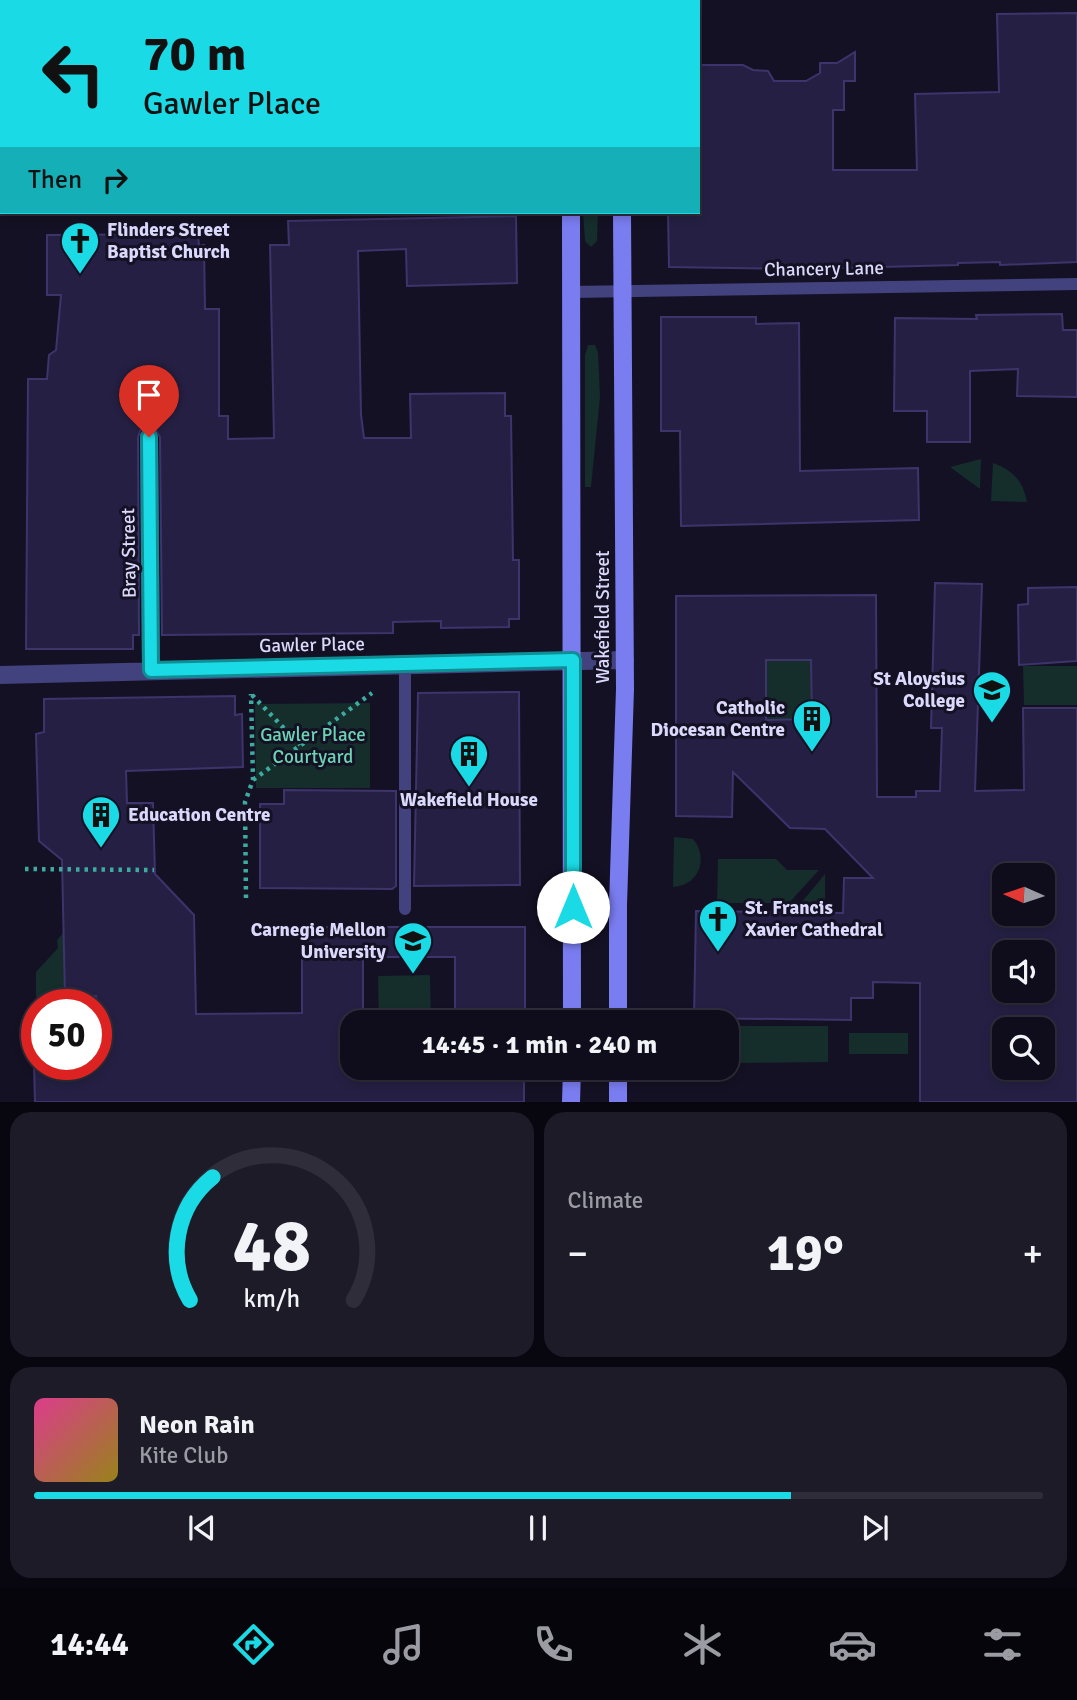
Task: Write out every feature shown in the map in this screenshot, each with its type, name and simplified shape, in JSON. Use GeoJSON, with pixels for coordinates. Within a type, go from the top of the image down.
{"type":"FeatureCollection","features":[{"type":"Feature","properties":{"kind":"main road","name":"Wakefield Street"},"geometry":{"type":"LineString","coordinates":[[570,214],[572,1010]]}},
{"type":"Feature","properties":{"kind":"main road","name":"Wakefield Street"},"geometry":{"type":"LineString","coordinates":[[618,1010],[625,660],[622,214]]}},
{"type":"Feature","properties":{"kind":"main road"},"geometry":{"type":"LineString","coordinates":[[571,1101],[572,1080]]}},
{"type":"Feature","properties":{"kind":"main road"},"geometry":{"type":"LineString","coordinates":[[618,1080],[618,1101]]}},
{"type":"Feature","properties":{"kind":"street","name":"Bray Street"},"geometry":{"type":"LineString","coordinates":[[149,437],[151,670]]}},
{"type":"Feature","properties":{"kind":"street","name":"Gawler Place"},"geometry":{"type":"LineString","coordinates":[[0,675],[625,660]]}},
{"type":"Feature","properties":{"kind":"lane","name":"Chancery Lane"},"geometry":{"type":"LineString","coordinates":[[571,292],[1077,284]]}},
{"type":"Feature","properties":{"kind":"lane"},"geometry":{"type":"LineString","coordinates":[[405,664],[405,909]]}},
{"type":"Feature","properties":{"kind":"path"},"geometry":{"type":"LineString","coordinates":[[253,780],[372,693]]}},
{"type":"Feature","properties":{"kind":"path"},"geometry":{"type":"LineString","coordinates":[[246,898],[245,803],[253,780],[251,694],[300,745]]}},
{"type":"Feature","properties":{"kind":"path"},"geometry":{"type":"LineString","coordinates":[[25,869],[155,870]]}},
{"type":"Feature","properties":{"kind":"green space"},"geometry":{"type":"Polygon","coordinates":[[[583,214],[598,214],[597,241],[591,247],[585,241],[583,214]]]}},
{"type":"Feature","properties":{"kind":"green space"},"geometry":{"type":"Polygon","coordinates":[[[588,345],[595,345],[598,352],[600,397],[591,487],[585,487],[585,355],[588,345]]]}},
{"type":"Feature","properties":{"kind":"green space"},"geometry":{"type":"Polygon","coordinates":[[[981,459],[980,489],[950,467],[981,459]]]}},
{"type":"Feature","properties":{"kind":"green space"},"geometry":{"type":"Polygon","coordinates":[[[993,463],[1016,477],[1027,502],[991,501],[993,463]]]}},
{"type":"Feature","properties":{"kind":"green space"},"geometry":{"type":"Polygon","coordinates":[[[766,660],[811,660],[812,719],[766,720],[766,660]]]}},
{"type":"Feature","properties":{"kind":"green space"},"geometry":{"type":"Polygon","coordinates":[[[1023,666],[1077,666],[1077,705],[1024,705],[1023,666]]]}},
{"type":"Feature","properties":{"kind":"green space","name":"Gawler Place Courtyard"},"geometry":{"type":"Polygon","coordinates":[[[370,703],[370,788],[256,788],[255,704],[370,703]]]}},
{"type":"Feature","properties":{"kind":"green space"},"geometry":{"type":"Polygon","coordinates":[[[674,837],[693,839],[698,846],[701,862],[699,870],[689,882],[673,887],[674,837]]]}},
{"type":"Feature","properties":{"kind":"green space"},"geometry":{"type":"Polygon","coordinates":[[[718,859],[776,859],[787,870],[819,870],[789,903],[717,903],[718,859]]]}},
{"type":"Feature","properties":{"kind":"green space"},"geometry":{"type":"Polygon","coordinates":[[[825,874],[825,903],[801,903],[825,874]]]}},
{"type":"Feature","properties":{"kind":"green space"},"geometry":{"type":"Polygon","coordinates":[[[63,933],[65,989],[36,989],[36,972],[58,948],[57,940],[63,933]]]}},
{"type":"Feature","properties":{"kind":"green space"},"geometry":{"type":"Polygon","coordinates":[[[430,975],[431,1010],[379,1010],[378,976],[430,975]]]}},
{"type":"Feature","properties":{"kind":"green space"},"geometry":{"type":"Polygon","coordinates":[[[739,1026],[828,1026],[828,1062],[739,1063],[739,1026]]]}},
{"type":"Feature","properties":{"kind":"green space"},"geometry":{"type":"Polygon","coordinates":[[[849,1033],[908,1033],[908,1054],[849,1054],[849,1033]]]}},
{"type":"Feature","properties":{"kind":"building"},"geometry":{"type":"Polygon","coordinates":[[[1077,13],[1077,262],[802,269],[669,267],[668,214],[700,214],[700,65],[743,65],[753,70],[768,71],[774,81],[806,81],[820,73],[820,63],[837,63],[855,52],[855,81],[844,81],[844,110],[833,110],[833,170],[917,170],[915,94],[999,92],[997,14],[1077,13]]]}},
{"type":"Feature","properties":{"kind":"building"},"geometry":{"type":"Polygon","coordinates":[[[516,216],[517,283],[407,286],[406,249],[358,251],[361,415],[364,438],[411,438],[410,394],[505,393],[505,416],[511,416],[513,560],[519,560],[519,619],[509,619],[509,627],[441,628],[441,621],[393,622],[393,633],[162,635],[160,437],[155,428],[148,426],[140,431],[138,437],[139,635],[133,635],[133,649],[26,649],[28,379],[47,379],[49,355],[56,350],[61,295],[47,295],[47,235],[198,234],[199,246],[204,245],[205,309],[219,309],[219,416],[228,416],[228,439],[274,438],[270,245],[289,245],[288,221],[516,216]]]}},
{"type":"Feature","properties":{"kind":"building"},"geometry":{"type":"Polygon","coordinates":[[[1062,314],[1063,330],[1077,330],[1077,397],[1017,396],[1018,369],[970,371],[970,442],[927,442],[927,411],[894,411],[895,318],[977,319],[976,315],[1062,314]]]}},
{"type":"Feature","properties":{"kind":"building"},"geometry":{"type":"Polygon","coordinates":[[[661,317],[756,317],[756,324],[799,323],[800,471],[918,468],[919,520],[681,526],[680,431],[661,431],[661,317]]]}},
{"type":"Feature","properties":{"kind":"building"},"geometry":{"type":"Polygon","coordinates":[[[935,583],[982,584],[975,791],[1024,790],[1023,708],[1077,708],[1077,1102],[920,1102],[920,983],[873,982],[873,998],[851,998],[851,1020],[739,1019],[739,1010],[694,1010],[696,911],[843,913],[844,878],[873,878],[825,829],[790,828],[733,772],[732,817],[676,816],[676,596],[876,595],[877,797],[916,797],[916,791],[940,791],[942,728],[931,728],[935,583]],[[766,660],[766,720],[812,719],[811,660],[766,660]]]}},
{"type":"Feature","properties":{"kind":"building"},"geometry":{"type":"Polygon","coordinates":[[[1077,587],[1077,661],[1019,665],[1018,605],[1028,604],[1028,588],[1077,587]]]}},
{"type":"Feature","properties":{"kind":"building","name":"Wakefield House"},"geometry":{"type":"Polygon","coordinates":[[[519,692],[520,885],[414,886],[418,693],[519,692]]]}},
{"type":"Feature","properties":{"kind":"building"},"geometry":{"type":"Polygon","coordinates":[[[235,696],[235,715],[242,714],[243,767],[126,771],[127,803],[153,803],[155,874],[194,915],[196,1014],[302,1013],[302,927],[525,927],[525,1010],[455,1010],[455,957],[363,957],[363,1010],[340,1010],[340,1080],[524,1080],[524,1102],[35,1102],[34,1080],[112,1080],[112,989],[65,989],[62,860],[39,841],[36,734],[44,732],[44,699],[235,696]]]}},
{"type":"Feature","properties":{"kind":"building"},"geometry":{"type":"Polygon","coordinates":[[[284,790],[396,791],[396,886],[392,889],[260,888],[260,804],[284,804],[284,790]]]}},
{"type":"Feature","properties":{"kind":"place","name":"Flinders Street Baptist Church"},"geometry":{"type":"Point","coordinates":[80,275]}},
{"type":"Feature","properties":{"kind":"place","name":"St Aloysius College"},"geometry":{"type":"Point","coordinates":[992,724]}},
{"type":"Feature","properties":{"kind":"place","name":"Catholic Diocesan Centre"},"geometry":{"type":"Point","coordinates":[812,753]}},
{"type":"Feature","properties":{"kind":"place","name":"Wakefield House"},"geometry":{"type":"Point","coordinates":[469,788]}},
{"type":"Feature","properties":{"kind":"place","name":"Education Centre"},"geometry":{"type":"Point","coordinates":[101,849]}},
{"type":"Feature","properties":{"kind":"place","name":"St. Francis Xavier Cathedral"},"geometry":{"type":"Point","coordinates":[718,953]}},
{"type":"Feature","properties":{"kind":"place","name":"Carnegie Mellon University"},"geometry":{"type":"Point","coordinates":[413,975]}},
{"type":"Feature","properties":{"kind":"route"},"geometry":{"type":"LineString","coordinates":[[149,437],[151,670],[573,660],[573,907]]}}]}
